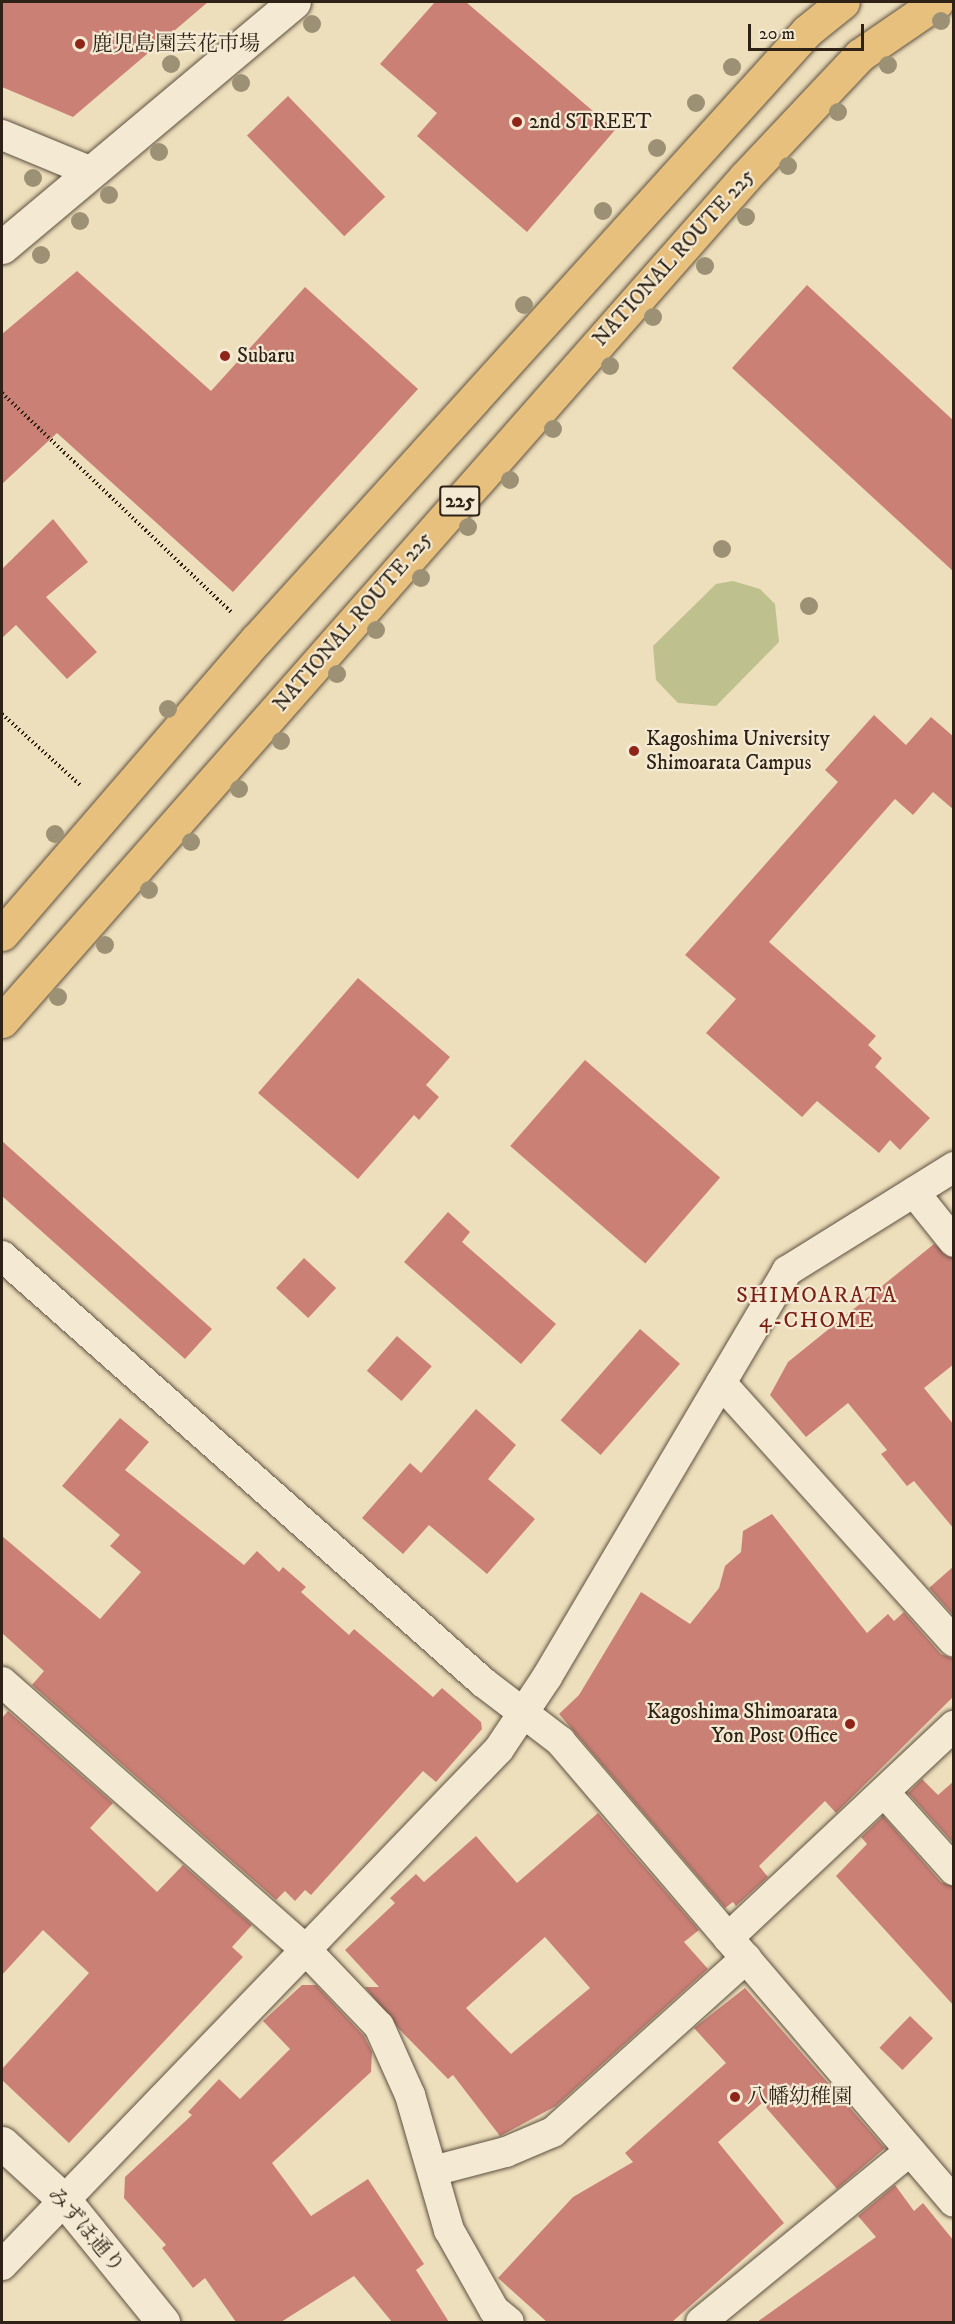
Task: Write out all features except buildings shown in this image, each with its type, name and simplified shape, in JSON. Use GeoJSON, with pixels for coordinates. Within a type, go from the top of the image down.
{"type":"FeatureCollection","features":[{"type":"Feature","properties":{"kind":"highway","name":"225"},"geometry":{"type":"LineString","coordinates":[[2,934],[272,622],[807,31],[843,2]]}},
{"type":"Feature","properties":{"kind":"highway","name":"NATIONAL ROUTE 225"},"geometry":{"type":"LineString","coordinates":[[2,1021],[745,177],[861,55],[937,2]]}},
{"type":"Feature","properties":{"kind":"street"},"geometry":{"type":"LineString","coordinates":[[2,247],[89,171],[294,2]]}},
{"type":"Feature","properties":{"kind":"street"},"geometry":{"type":"LineString","coordinates":[[2,135],[89,171]]}},
{"type":"Feature","properties":{"kind":"street"},"geometry":{"type":"LineString","coordinates":[[2,2265],[499,1749],[523,1713],[787,1270],[954,1167]]}},
{"type":"Feature","properties":{"kind":"street"},"geometry":{"type":"LineString","coordinates":[[914,1192],[954,1242]]}},
{"type":"Feature","properties":{"kind":"street"},"geometry":{"type":"LineString","coordinates":[[2,1256],[523,1713],[560,1741],[954,2202]]}},
{"type":"Feature","properties":{"kind":"street"},"geometry":{"type":"LineString","coordinates":[[721,1383],[954,1642]]}},
{"type":"Feature","properties":{"kind":"street"},"geometry":{"type":"LineString","coordinates":[[2,1682],[306,1950],[379,2026],[410,2095],[449,2230],[494,2310],[509,2322]]}},
{"type":"Feature","properties":{"kind":"street"},"geometry":{"type":"LineString","coordinates":[[433,2171],[506,2152],[553,2132],[737,1948],[884,1792],[954,1726]]}},
{"type":"Feature","properties":{"kind":"street"},"geometry":{"type":"LineString","coordinates":[[884,1792],[954,1870]]}},
{"type":"Feature","properties":{"kind":"street","name":"みずほ通り"},"geometry":{"type":"LineString","coordinates":[[2,2143],[65,2200],[164,2322]]}},
{"type":"Feature","properties":{"kind":"street"},"geometry":{"type":"LineString","coordinates":[[701,2322],[910,2151]]}},
{"type":"Feature","properties":{"kind":"path"},"geometry":{"type":"LineString","coordinates":[[2,393],[234,615]]}},
{"type":"Feature","properties":{"kind":"path"},"geometry":{"type":"LineString","coordinates":[[2,714],[83,788]]}},
{"type":"Feature","properties":{"kind":"green space"},"geometry":{"type":"Polygon","coordinates":[[[733,581],[760,589],[775,604],[779,642],[716,706],[678,703],[656,680],[653,646],[716,584],[733,581]]]}},
{"type":"Feature","properties":{"kind":"place","name":"鹿児島園芸花市場"},"geometry":{"type":"Point","coordinates":[80,44]}},
{"type":"Feature","properties":{"kind":"place","name":"2nd STREET"},"geometry":{"type":"Point","coordinates":[517,122]}},
{"type":"Feature","properties":{"kind":"place","name":"Subaru"},"geometry":{"type":"Point","coordinates":[225,356]}},
{"type":"Feature","properties":{"kind":"place","name":"Kagoshima University Shimoarata Campus"},"geometry":{"type":"Point","coordinates":[634,751]}},
{"type":"Feature","properties":{"kind":"place","name":"Kagoshima Shimoarata Yon Post Office"},"geometry":{"type":"Point","coordinates":[850,1724]}},
{"type":"Feature","properties":{"kind":"place","name":"八幡幼稚園"},"geometry":{"type":"Point","coordinates":[735,2097]}},
{"type":"Feature","properties":{"kind":"district","name":"SHIMOARATA 4-CHOME"},"geometry":{"type":"Point","coordinates":[817,1308]}}]}
